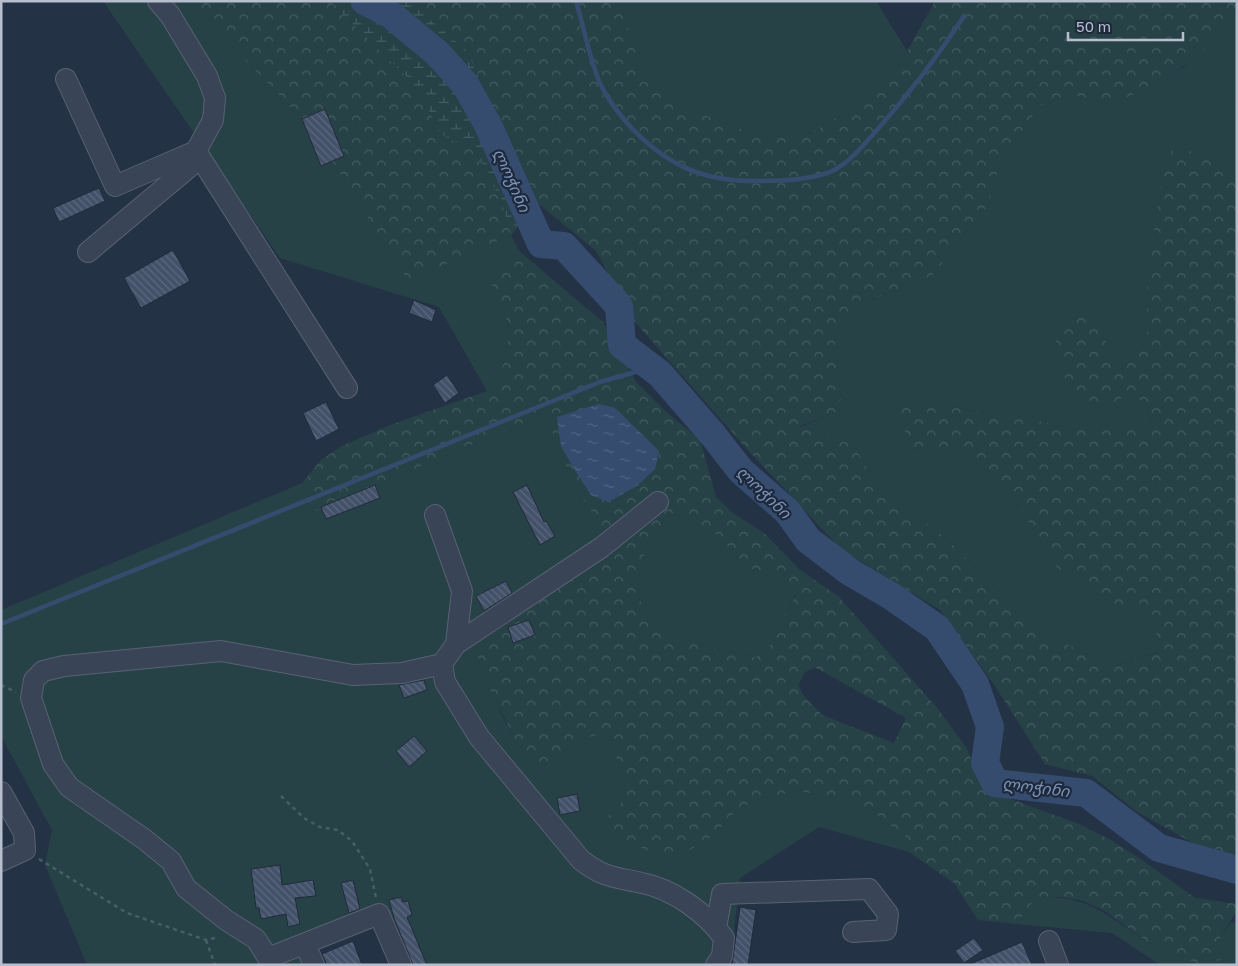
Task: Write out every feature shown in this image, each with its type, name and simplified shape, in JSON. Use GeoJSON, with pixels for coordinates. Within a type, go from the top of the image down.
{"type":"FeatureCollection","features":[{"type":"Feature","properties":{"kind":"street"},"geometry":{"type":"LineString","coordinates":[[88,252],[198,154],[213,120],[215,98],[207,76],[170,16],[158,1]]}},
{"type":"Feature","properties":{"kind":"street"},"geometry":{"type":"LineString","coordinates":[[66,79],[115,186],[198,154]]}},
{"type":"Feature","properties":{"kind":"street"},"geometry":{"type":"LineString","coordinates":[[198,154],[347,388]]}},
{"type":"Feature","properties":{"kind":"street"},"geometry":{"type":"LineString","coordinates":[[401,965],[379,914],[268,958],[256,939],[239,929],[186,888],[171,861],[144,839],[69,787],[53,764],[31,698],[34,680],[43,671],[64,666],[221,651],[353,675],[402,673],[442,664],[456,644],[602,547],[658,502]]}},
{"type":"Feature","properties":{"kind":"street"},"geometry":{"type":"LineString","coordinates":[[435,515],[462,591],[456,644]]}},
{"type":"Feature","properties":{"kind":"street"},"geometry":{"type":"LineString","coordinates":[[442,664],[445,682],[479,737],[581,860],[596,871],[620,880],[642,883],[670,892],[716,928],[724,938],[722,956],[716,965]]}},
{"type":"Feature","properties":{"kind":"street"},"geometry":{"type":"LineString","coordinates":[[1,792],[24,833],[25,850],[1,861]]}},
{"type":"Feature","properties":{"kind":"street"},"geometry":{"type":"LineString","coordinates":[[716,928],[722,894],[869,889],[888,914],[886,930],[853,932]]}},
{"type":"Feature","properties":{"kind":"street"},"geometry":{"type":"LineString","coordinates":[[1049,941],[1058,965]]}},
{"type":"Feature","properties":{"kind":"street"},"geometry":{"type":"LineString","coordinates":[[305,944],[314,965]]}},
{"type":"Feature","properties":{"kind":"path"},"geometry":{"type":"LineString","coordinates":[[1237,85],[1237,106]]}},
{"type":"Feature","properties":{"kind":"path"},"geometry":{"type":"LineString","coordinates":[[281,796],[304,818],[320,827],[338,830],[352,841],[370,869],[379,914]]}},
{"type":"Feature","properties":{"kind":"path"},"geometry":{"type":"LineString","coordinates":[[25,850],[127,913],[206,940],[239,929]]}},
{"type":"Feature","properties":{"kind":"path"},"geometry":{"type":"LineString","coordinates":[[206,940],[215,965]]}},
{"type":"Feature","properties":{"kind":"green space"},"geometry":{"type":"Polygon","coordinates":[[[103,1],[188,1],[311,128],[408,280],[511,235],[519,251],[492,285],[510,328],[504,362],[496,385],[487,391],[439,307],[280,258],[103,1]]]}},
{"type":"Feature","properties":{"kind":"green space"},"geometry":{"type":"Polygon","coordinates":[[[188,1],[330,1],[410,80],[444,136],[476,152],[503,205],[511,235],[408,281],[311,128],[188,1]]]}},
{"type":"Feature","properties":{"kind":"green space"},"geometry":{"type":"Polygon","coordinates":[[[330,1],[408,1],[466,50],[539,204],[511,235],[503,205],[476,152],[444,136],[410,80],[330,1]]]}},
{"type":"Feature","properties":{"kind":"green space"},"geometry":{"type":"Polygon","coordinates":[[[408,1],[619,1],[639,63],[686,108],[765,138],[813,132],[851,108],[895,73],[935,1],[1237,1],[1231,19],[1216,38],[1189,62],[1156,83],[1111,105],[1070,94],[1040,106],[1002,159],[988,205],[932,276],[873,299],[834,335],[839,372],[841,410],[798,427],[851,441],[877,485],[946,538],[1039,632],[1115,666],[1159,652],[1154,615],[1120,608],[1058,569],[1005,484],[962,453],[912,448],[894,405],[934,401],[966,410],[1054,424],[1136,428],[1152,426],[1146,402],[1125,395],[1113,405],[1081,399],[1065,378],[1053,328],[1084,316],[1101,333],[1123,371],[1147,337],[1147,285],[1162,172],[1174,145],[1222,163],[1237,181],[1237,855],[1214,855],[1136,811],[1092,776],[1045,764],[995,686],[940,610],[841,549],[745,447],[635,322],[596,251],[539,204],[466,50],[408,1]]]}},
{"type":"Feature","properties":{"kind":"green space"},"geometry":{"type":"Polygon","coordinates":[[[619,1],[876,1],[907,51],[895,73],[851,108],[813,132],[765,138],[686,108],[639,63],[619,1]]]}},
{"type":"Feature","properties":{"kind":"green space"},"geometry":{"type":"Polygon","coordinates":[[[1237,9],[1237,181],[1222,163],[1174,145],[1147,285],[1147,337],[1123,371],[1101,333],[1125,395],[1146,402],[1152,427],[1100,428],[1042,423],[959,408],[934,401],[912,448],[962,453],[1005,484],[1058,569],[1120,608],[1154,615],[1160,651],[1115,666],[1039,632],[946,538],[877,485],[851,441],[798,428],[841,410],[839,372],[834,335],[873,299],[932,276],[988,205],[1002,159],[1040,106],[1070,94],[1111,105],[1182,68],[1217,37],[1237,9]]]}},
{"type":"Feature","properties":{"kind":"green space"},"geometry":{"type":"Polygon","coordinates":[[[519,251],[603,322],[636,382],[664,410],[700,440],[716,497],[734,514],[764,533],[799,569],[839,597],[938,709],[966,747],[980,778],[994,793],[1079,824],[1109,839],[1195,898],[1237,904],[1237,910],[1219,940],[1221,960],[1197,963],[1174,955],[1146,941],[1105,911],[1083,901],[1063,897],[1045,897],[1033,902],[1016,924],[978,920],[954,883],[909,852],[906,837],[875,814],[849,800],[798,791],[765,798],[738,809],[713,836],[678,857],[646,850],[621,840],[606,818],[627,797],[609,731],[583,739],[536,770],[518,752],[513,735],[483,676],[474,643],[616,548],[572,482],[545,414],[313,512],[302,483],[321,460],[342,446],[390,425],[487,391],[496,385],[504,362],[510,328],[492,285],[519,251]],[[672,513],[652,536],[645,550],[642,570],[637,581],[638,597],[654,623],[675,638],[755,657],[767,652],[783,617],[796,595],[790,585],[748,567],[715,534],[689,519],[672,513]],[[816,668],[805,672],[798,685],[804,696],[822,715],[894,743],[906,718],[816,668]]]}},
{"type":"Feature","properties":{"kind":"green space"},"geometry":{"type":"Polygon","coordinates":[[[545,414],[572,482],[617,548],[475,643],[501,714],[513,735],[518,752],[536,770],[583,739],[609,730],[627,797],[713,836],[738,809],[765,798],[798,791],[849,800],[875,814],[906,837],[909,852],[819,827],[740,878],[730,965],[408,965],[382,909],[297,937],[309,965],[87,965],[45,865],[52,830],[1,736],[1,610],[302,483],[313,512],[545,414]]]}},
{"type":"Feature","properties":{"kind":"green space"},"geometry":{"type":"Polygon","coordinates":[[[672,513],[689,519],[715,534],[748,567],[790,585],[796,594],[767,652],[756,657],[675,638],[654,623],[638,597],[637,581],[642,570],[645,550],[652,536],[672,513]]]}},
{"type":"Feature","properties":{"kind":"green space"},"geometry":{"type":"Polygon","coordinates":[[[1045,897],[1076,901],[1100,910],[1146,941],[1174,955],[1219,940],[1231,922],[1237,923],[1237,965],[1160,965],[1112,933],[1016,924],[1033,902],[1045,897]]]}},
{"type":"Feature","properties":{"kind":"water"},"geometry":{"type":"Polygon","coordinates":[[[599,404],[615,408],[659,451],[655,469],[637,486],[608,502],[591,495],[576,472],[561,446],[557,417],[599,404]]]}},
{"type":"Feature","properties":{"kind":"building"},"geometry":{"type":"Polygon","coordinates":[[[325,109],[344,156],[321,166],[302,119],[325,109]]]}},
{"type":"Feature","properties":{"kind":"building"},"geometry":{"type":"Polygon","coordinates":[[[99,188],[105,201],[59,222],[53,208],[99,188]]]}},
{"type":"Feature","properties":{"kind":"building"},"geometry":{"type":"Polygon","coordinates":[[[173,250],[190,281],[141,308],[124,278],[173,250]]]}},
{"type":"Feature","properties":{"kind":"building"},"geometry":{"type":"Polygon","coordinates":[[[414,300],[436,310],[432,322],[409,313],[414,300]]]}},
{"type":"Feature","properties":{"kind":"building"},"geometry":{"type":"Polygon","coordinates":[[[447,375],[459,393],[445,403],[433,385],[447,375]]]}},
{"type":"Feature","properties":{"kind":"building"},"geometry":{"type":"Polygon","coordinates":[[[326,402],[339,429],[316,441],[303,413],[326,402]]]}},
{"type":"Feature","properties":{"kind":"building"},"geometry":{"type":"Polygon","coordinates":[[[375,485],[380,498],[326,519],[321,507],[375,485]]]}},
{"type":"Feature","properties":{"kind":"building"},"geometry":{"type":"Polygon","coordinates":[[[527,485],[544,522],[546,521],[555,536],[540,545],[513,492],[527,485]]]}},
{"type":"Feature","properties":{"kind":"building"},"geometry":{"type":"Polygon","coordinates":[[[506,581],[512,593],[484,611],[476,596],[506,581]]]}},
{"type":"Feature","properties":{"kind":"building"},"geometry":{"type":"Polygon","coordinates":[[[529,620],[535,635],[513,643],[508,627],[529,620]]]}},
{"type":"Feature","properties":{"kind":"building"},"geometry":{"type":"Polygon","coordinates":[[[424,680],[427,690],[404,698],[399,685],[424,680]]]}},
{"type":"Feature","properties":{"kind":"building"},"geometry":{"type":"Polygon","coordinates":[[[414,736],[427,751],[409,767],[396,751],[414,736]]]}},
{"type":"Feature","properties":{"kind":"building"},"geometry":{"type":"Polygon","coordinates":[[[577,794],[580,811],[560,815],[557,798],[577,794]]]}},
{"type":"Feature","properties":{"kind":"building"},"geometry":{"type":"Polygon","coordinates":[[[280,865],[282,885],[313,880],[316,896],[295,898],[300,924],[288,927],[286,914],[261,919],[259,908],[256,908],[251,869],[280,865]]]}},
{"type":"Feature","properties":{"kind":"building"},"geometry":{"type":"Polygon","coordinates":[[[353,880],[360,909],[349,913],[341,883],[353,880]]]}},
{"type":"Feature","properties":{"kind":"building"},"geometry":{"type":"Polygon","coordinates":[[[401,897],[403,902],[408,901],[412,915],[407,917],[427,965],[413,965],[394,918],[389,900],[401,897]]]}},
{"type":"Feature","properties":{"kind":"building"},"geometry":{"type":"Polygon","coordinates":[[[740,907],[756,910],[748,965],[732,965],[740,907]]]}},
{"type":"Feature","properties":{"kind":"building"},"geometry":{"type":"Polygon","coordinates":[[[974,938],[983,950],[964,963],[955,951],[974,938]]]}},
{"type":"Feature","properties":{"kind":"building"},"geometry":{"type":"Polygon","coordinates":[[[353,941],[362,965],[327,965],[322,954],[353,941]]]}},
{"type":"Feature","properties":{"kind":"building"},"geometry":{"type":"Polygon","coordinates":[[[1022,942],[1032,965],[968,965],[1022,942]]]}},
{"type":"Feature","properties":{"kind":"waterway","name":"ლოჭინი"},"geometry":{"type":"LineString","coordinates":[[365,1],[390,14],[437,53],[465,84],[488,125],[541,244],[564,246],[619,306],[622,345],[660,374],[713,435],[741,471],[788,512],[808,540],[850,572],[891,596],[937,628],[975,684],[990,727],[985,763],[995,783],[1086,793],[1159,848],[1237,870]]}},
{"type":"Feature","properties":{"kind":"waterway"},"geometry":{"type":"LineString","coordinates":[[576,1],[589,52],[604,92],[626,122],[640,137],[669,159],[701,174],[719,178],[759,181],[819,176],[836,169],[847,161],[900,103],[964,16]]}},
{"type":"Feature","properties":{"kind":"waterway"},"geometry":{"type":"LineString","coordinates":[[1,624],[600,382],[639,371],[660,374]]}}]}
